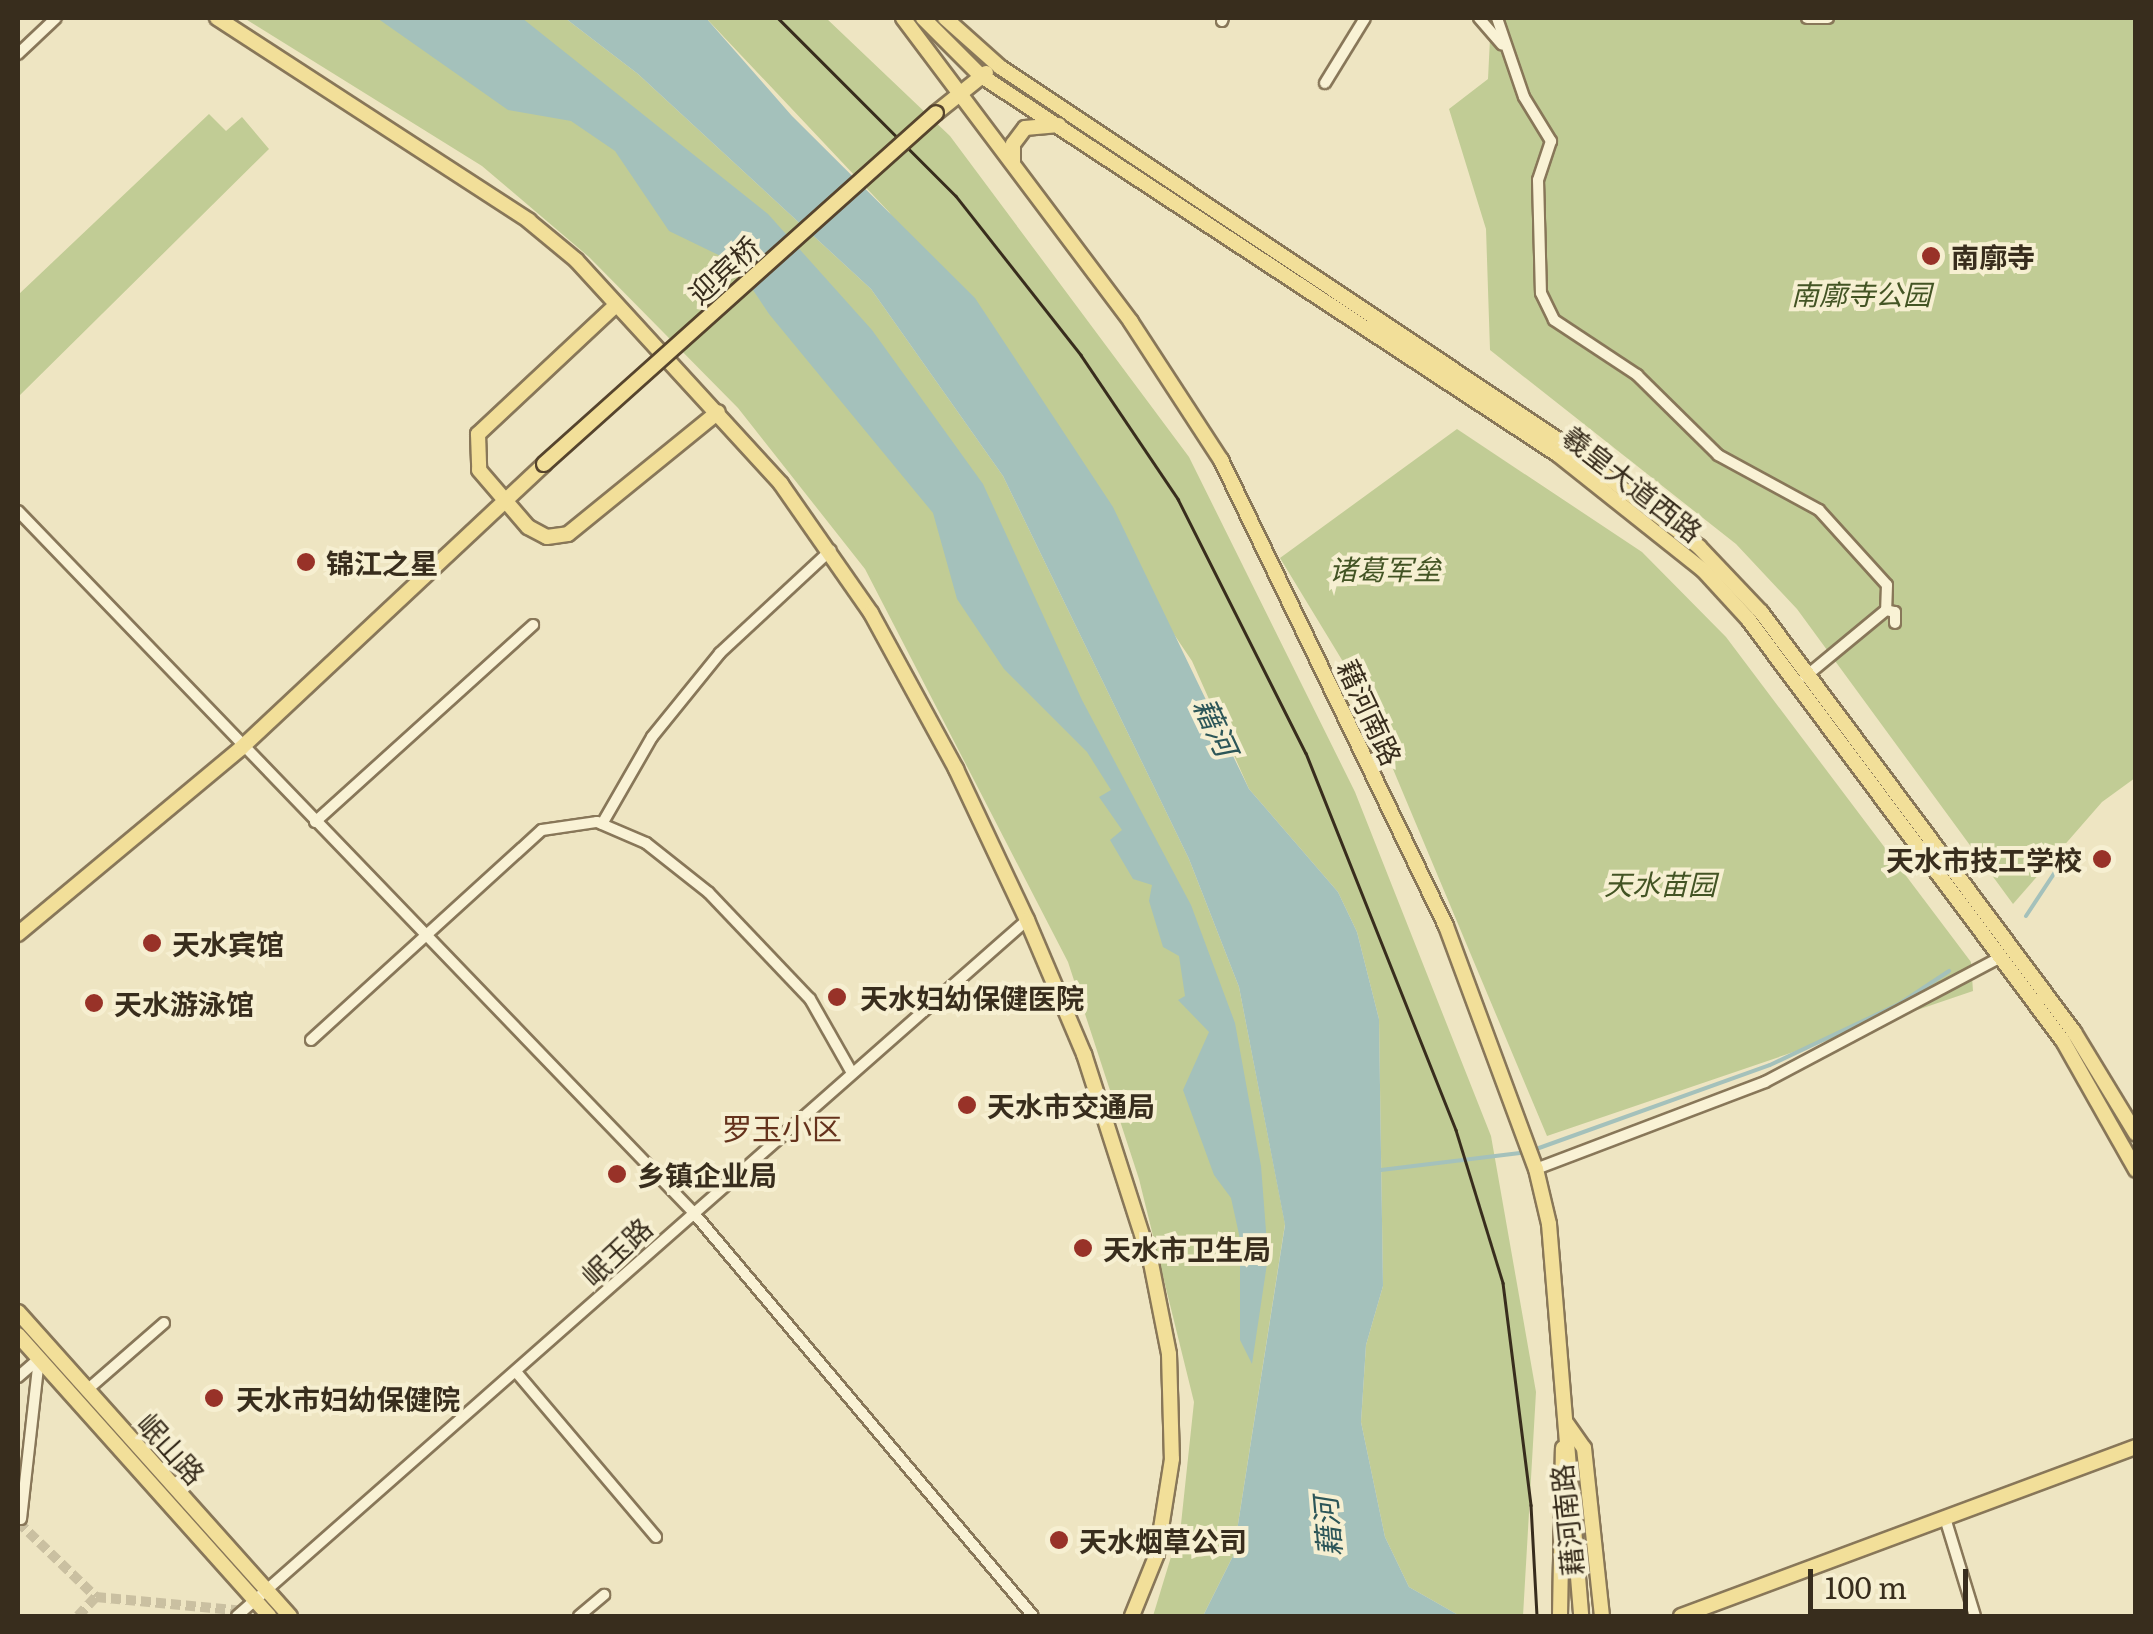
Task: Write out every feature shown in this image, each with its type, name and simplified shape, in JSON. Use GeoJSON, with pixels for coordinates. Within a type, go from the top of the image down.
{"type":"FeatureCollection","features":[{"type":"Feature","properties":{"kind":"main road"},"geometry":{"type":"LineString","coordinates":[[218,18],[528,220],[616,306],[718,412],[830,550],[956,769],[1084,1054],[1151,1263],[1169,1354],[1172,1459],[1157,1554],[1132,1616]]}},
{"type":"Feature","properties":{"kind":"main road","name":"藉河南路"},"geometry":{"type":"LineString","coordinates":[[903,18],[1131,322],[1221,460],[1446,926],[1536,1169],[1557,1286],[1581,1616]]}},
{"type":"Feature","properties":{"kind":"main road","name":"羲皇大道西路"},"geometry":{"type":"LineString","coordinates":[[923,18],[980,75],[1064,126],[1557,454],[1703,570],[1802,680],[2074,1032],[2136,1134]]}},
{"type":"Feature","properties":{"kind":"main road","name":"羲皇大道西路"},"geometry":{"type":"LineString","coordinates":[[945,18],[1000,67],[1660,513],[1749,598],[1802,680],[1999,958],[2063,1041],[2136,1170]]}},
{"type":"Feature","properties":{"kind":"main road"},"geometry":{"type":"LineString","coordinates":[[980,75],[1000,67]]}},
{"type":"Feature","properties":{"kind":"main road","name":"迎宾桥"},"geometry":{"type":"LineString","coordinates":[[18,934],[241,748],[544,464],[980,75]]}},
{"type":"Feature","properties":{"kind":"main road"},"geometry":{"type":"LineString","coordinates":[[1014,163],[1013,144],[1025,128],[1064,126]]}},
{"type":"Feature","properties":{"kind":"main road"},"geometry":{"type":"LineString","coordinates":[[616,306],[478,434],[479,470],[537,534],[568,534],[718,412]]}},
{"type":"Feature","properties":{"kind":"main road","name":"岷山路"},"geometry":{"type":"LineString","coordinates":[[18,1312],[261,1596],[270,1616]]}},
{"type":"Feature","properties":{"kind":"main road","name":"岷山路"},"geometry":{"type":"LineString","coordinates":[[18,1335],[261,1596],[290,1616]]}},
{"type":"Feature","properties":{"kind":"main road","name":"藉河南路"},"geometry":{"type":"LineString","coordinates":[[1560,1616],[1557,1508],[1567,1423]]}},
{"type":"Feature","properties":{"kind":"main road","name":"藉河南路"},"geometry":{"type":"LineString","coordinates":[[1567,1423],[1584,1448],[1602,1616]]}},
{"type":"Feature","properties":{"kind":"main road"},"geometry":{"type":"LineString","coordinates":[[1681,1616],[2136,1447]]}},
{"type":"Feature","properties":{"kind":"street"},"geometry":{"type":"LineString","coordinates":[[18,54],[56,18]]}},
{"type":"Feature","properties":{"kind":"street"},"geometry":{"type":"LineString","coordinates":[[1324,83],[1365,18]]}},
{"type":"Feature","properties":{"kind":"street"},"geometry":{"type":"LineString","coordinates":[[1479,18],[1503,45]]}},
{"type":"Feature","properties":{"kind":"street"},"geometry":{"type":"LineString","coordinates":[[1496,18],[1503,45],[1551,141],[1538,180],[1542,293],[1554,320],[1637,375],[1718,455],[1819,510],[1886,585],[1886,610],[1802,680]]}},
{"type":"Feature","properties":{"kind":"street"},"geometry":{"type":"LineString","coordinates":[[1808,18],[1828,18]]}},
{"type":"Feature","properties":{"kind":"street"},"geometry":{"type":"LineString","coordinates":[[18,511],[241,748],[692,1211],[1033,1616]]}},
{"type":"Feature","properties":{"kind":"street"},"geometry":{"type":"LineString","coordinates":[[602,824],[652,737],[720,653],[830,550]]}},
{"type":"Feature","properties":{"kind":"street"},"geometry":{"type":"LineString","coordinates":[[1886,610],[1895,612],[1895,623]]}},
{"type":"Feature","properties":{"kind":"street"},"geometry":{"type":"LineString","coordinates":[[314,822],[533,624]]}},
{"type":"Feature","properties":{"kind":"street"},"geometry":{"type":"LineString","coordinates":[[312,1040],[542,830],[602,824],[646,843],[709,893],[810,999],[852,1073]]}},
{"type":"Feature","properties":{"kind":"street","name":"岷玉路"},"geometry":{"type":"LineString","coordinates":[[237,1616],[517,1373],[692,1211],[1027,920]]}},
{"type":"Feature","properties":{"kind":"street"},"geometry":{"type":"LineString","coordinates":[[1536,1169],[1765,1082],[1999,958]]}},
{"type":"Feature","properties":{"kind":"street"},"geometry":{"type":"LineString","coordinates":[[88,1390],[164,1323]]}},
{"type":"Feature","properties":{"kind":"street"},"geometry":{"type":"LineString","coordinates":[[18,1377],[39,1359]]}},
{"type":"Feature","properties":{"kind":"street"},"geometry":{"type":"LineString","coordinates":[[21,1519],[39,1359]]}},
{"type":"Feature","properties":{"kind":"street"},"geometry":{"type":"LineString","coordinates":[[517,1373],[656,1537]]}},
{"type":"Feature","properties":{"kind":"street"},"geometry":{"type":"LineString","coordinates":[[1945,1518],[1975,1616]]}},
{"type":"Feature","properties":{"kind":"street"},"geometry":{"type":"LineString","coordinates":[[579,1616],[604,1595]]}},
{"type":"Feature","properties":{"kind":"green space"},"geometry":{"type":"Polygon","coordinates":[[[244,18],[565,18],[638,74],[871,289],[1003,476],[1189,859],[1239,987],[1285,1224],[1233,1556],[1203,1616],[1153,1616],[1181,1524],[1194,1402],[1139,1179],[1068,962],[865,569],[738,408],[589,257],[482,166],[244,18]]]}},
{"type":"Feature","properties":{"kind":"green space"},"geometry":{"type":"Polygon","coordinates":[[[706,18],[826,18],[950,136],[1189,457],[1355,792],[1491,1136],[1536,1392],[1523,1616],[1460,1616],[1409,1587],[1385,1537],[1361,1422],[1366,1345],[1383,1286],[1379,1019],[1357,932],[1338,892],[1249,789],[1192,661],[889,212],[706,18]]]}},
{"type":"Feature","properties":{"kind":"green space","name":"南廓寺公园"},"geometry":{"type":"Polygon","coordinates":[[[1491,18],[2135,18],[2135,778],[2102,802],[2013,904],[1797,609],[1736,544],[1490,350],[1486,229],[1449,109],[1488,79],[1491,18]]]}},
{"type":"Feature","properties":{"kind":"green space"},"geometry":{"type":"Polygon","coordinates":[[[209,114],[226,131],[242,117],[269,149],[18,397],[18,295],[209,114]]]}},
{"type":"Feature","properties":{"kind":"green space","name":"天水苗园"},"geometry":{"type":"Polygon","coordinates":[[[1457,429],[1642,552],[1726,637],[1971,962],[1973,991],[1547,1136],[1359,688],[1280,558],[1457,429]]]}},
{"type":"Feature","properties":{"kind":"water"},"geometry":{"type":"Polygon","coordinates":[[[377,18],[522,18],[768,214],[872,330],[983,484],[1082,700],[1191,905],[1235,1023],[1261,1166],[1268,1257],[1252,1364],[1240,1340],[1240,1239],[1231,1198],[1214,1175],[1183,1090],[1209,1032],[1178,1000],[1185,996],[1179,956],[1163,947],[1149,901],[1152,885],[1133,879],[1110,840],[1122,830],[1099,797],[1111,790],[1087,752],[1004,669],[957,599],[933,513],[769,314],[735,263],[669,231],[615,151],[571,121],[508,110],[377,18]]]}},
{"type":"Feature","properties":{"kind":"water","name":"藉河"},"geometry":{"type":"Polygon","coordinates":[[[565,18],[706,18],[792,116],[975,298],[1113,507],[1249,789],[1338,892],[1357,932],[1379,1019],[1383,1286],[1366,1345],[1361,1422],[1385,1537],[1409,1587],[1460,1616],[1203,1616],[1233,1556],[1285,1225],[1239,987],[1189,859],[1003,476],[871,289],[638,74],[565,18]]]}},
{"type":"Feature","properties":{"kind":"waterway"},"geometry":{"type":"LineString","coordinates":[[2026,916],[2069,851]]}},
{"type":"Feature","properties":{"kind":"waterway"},"geometry":{"type":"LineString","coordinates":[[1539,1148],[1770,1065],[1899,1004],[1949,971]]}},
{"type":"Feature","properties":{"kind":"waterway"},"geometry":{"type":"LineString","coordinates":[[1381,1170],[1520,1153]]}},
{"type":"Feature","properties":{"kind":"tunnel"},"geometry":{"type":"LineString","coordinates":[[18,1522],[96,1597],[244,1611]]}},
{"type":"Feature","properties":{"kind":"tunnel"},"geometry":{"type":"LineString","coordinates":[[78,1616],[96,1597]]}},
{"type":"Feature","properties":{"kind":"tram line"},"geometry":{"type":"LineString","coordinates":[[778,18],[956,196],[1081,355],[1178,499],[1306,753],[1456,1130],[1503,1283],[1531,1505],[1537,1616]]}},
{"type":"Feature","properties":{"kind":"place","name":"南廓寺"},"geometry":{"type":"Point","coordinates":[1931,256]}},
{"type":"Feature","properties":{"kind":"place","name":"锦江之星"},"geometry":{"type":"Point","coordinates":[306,562]}},
{"type":"Feature","properties":{"kind":"place","name":"天水市技工学校"},"geometry":{"type":"Point","coordinates":[2102,859]}},
{"type":"Feature","properties":{"kind":"place","name":"天水宾馆"},"geometry":{"type":"Point","coordinates":[152,943]}},
{"type":"Feature","properties":{"kind":"place","name":"天水妇幼保健医院"},"geometry":{"type":"Point","coordinates":[837,997]}},
{"type":"Feature","properties":{"kind":"place","name":"天水游泳馆"},"geometry":{"type":"Point","coordinates":[94,1003]}},
{"type":"Feature","properties":{"kind":"place","name":"天水市交通局"},"geometry":{"type":"Point","coordinates":[967,1105]}},
{"type":"Feature","properties":{"kind":"place","name":"乡镇企业局"},"geometry":{"type":"Point","coordinates":[617,1174]}},
{"type":"Feature","properties":{"kind":"place","name":"天水市卫生局"},"geometry":{"type":"Point","coordinates":[1083,1248]}},
{"type":"Feature","properties":{"kind":"place","name":"天水市妇幼保健院"},"geometry":{"type":"Point","coordinates":[214,1398]}},
{"type":"Feature","properties":{"kind":"place","name":"天水烟草公司"},"geometry":{"type":"Point","coordinates":[1059,1540]}},
{"type":"Feature","properties":{"kind":"district","name":"罗玉小区"},"geometry":{"type":"Point","coordinates":[782,1127]}},
{"type":"Feature","properties":{"kind":"park label","name":"诸葛军垒"},"geometry":{"type":"Point","coordinates":[1385,568]}}]}
